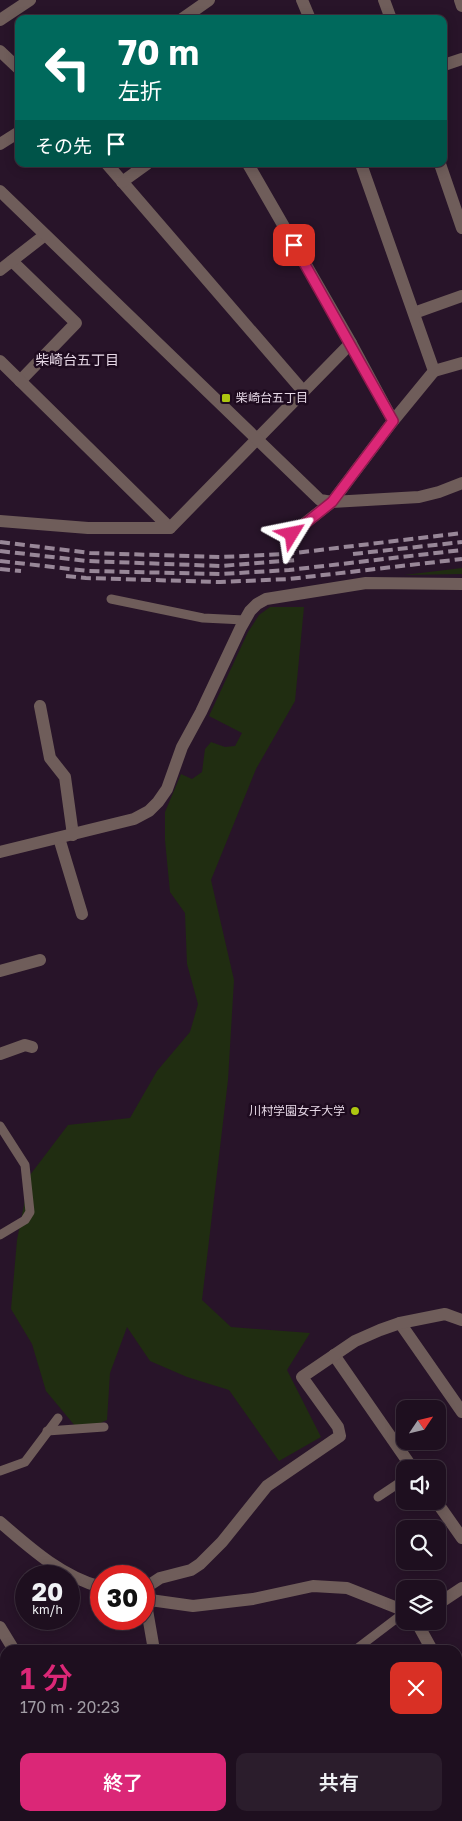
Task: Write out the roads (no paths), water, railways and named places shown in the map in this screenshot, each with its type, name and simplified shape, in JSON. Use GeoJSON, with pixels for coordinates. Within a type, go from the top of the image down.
{"type":"FeatureCollection","features":[{"type":"Feature","properties":{"kind":"street"},"geometry":{"type":"LineString","coordinates":[[0,20],[30,0]]}},
{"type":"Feature","properties":{"kind":"street"},"geometry":{"type":"LineString","coordinates":[[188,15],[209,0]]}},
{"type":"Feature","properties":{"kind":"street"},"geometry":{"type":"LineString","coordinates":[[302,0],[308,15]]}},
{"type":"Feature","properties":{"kind":"street"},"geometry":{"type":"LineString","coordinates":[[384,0],[390,15]]}},
{"type":"Feature","properties":{"kind":"street"},"geometry":{"type":"LineString","coordinates":[[460,0],[462,6]]}},
{"type":"Feature","properties":{"kind":"street"},"geometry":{"type":"LineString","coordinates":[[0,51],[15,65]]}},
{"type":"Feature","properties":{"kind":"street"},"geometry":{"type":"LineString","coordinates":[[447,64],[462,59]]}},
{"type":"Feature","properties":{"kind":"street"},"geometry":{"type":"LineString","coordinates":[[0,144],[15,135]]}},
{"type":"Feature","properties":{"kind":"street"},"geometry":{"type":"LineString","coordinates":[[110,167],[303,391]]}},
{"type":"Feature","properties":{"kind":"street"},"geometry":{"type":"LineString","coordinates":[[122,182],[144,167]]}},
{"type":"Feature","properties":{"kind":"street"},"geometry":{"type":"LineString","coordinates":[[250,167],[351,343],[393,421]]}},
{"type":"Feature","properties":{"kind":"street"},"geometry":{"type":"LineString","coordinates":[[362,167],[434,371]]}},
{"type":"Feature","properties":{"kind":"street"},"geometry":{"type":"LineString","coordinates":[[441,167],[462,228]]}},
{"type":"Feature","properties":{"kind":"street"},"geometry":{"type":"LineString","coordinates":[[0,190],[320,500],[332,502],[419,496],[439,492],[462,483]]}},
{"type":"Feature","properties":{"kind":"street"},"geometry":{"type":"LineString","coordinates":[[0,270],[45,234]]}},
{"type":"Feature","properties":{"kind":"street"},"geometry":{"type":"LineString","coordinates":[[12,261],[76,323],[20,381]]}},
{"type":"Feature","properties":{"kind":"street"},"geometry":{"type":"LineString","coordinates":[[414,313],[462,296]]}},
{"type":"Feature","properties":{"kind":"street"},"geometry":{"type":"LineString","coordinates":[[0,511],[6,522],[88,528],[170,528],[351,343]]}},
{"type":"Feature","properties":{"kind":"street"},"geometry":{"type":"LineString","coordinates":[[0,361],[170,528]]}},
{"type":"Feature","properties":{"kind":"street"},"geometry":{"type":"LineString","coordinates":[[292,534],[332,502],[393,421],[434,371],[462,363]]}},
{"type":"Feature","properties":{"kind":"street"},"geometry":{"type":"LineString","coordinates":[[0,852],[134,819],[149,812],[167,789],[182,747],[244,620],[257,604],[266,600],[366,583],[462,584]]}},
{"type":"Feature","properties":{"kind":"street"},"geometry":{"type":"LineString","coordinates":[[40,706],[50,758],[65,777],[73,835]]}},
{"type":"Feature","properties":{"kind":"street"},"geometry":{"type":"LineString","coordinates":[[59,838],[82,914]]}},
{"type":"Feature","properties":{"kind":"street"},"geometry":{"type":"LineString","coordinates":[[0,971],[40,960]]}},
{"type":"Feature","properties":{"kind":"street"},"geometry":{"type":"LineString","coordinates":[[0,1054],[25,1045],[32,1047]]}},
{"type":"Feature","properties":{"kind":"street"},"geometry":{"type":"LineString","coordinates":[[155,1581],[191,1570],[200,1564],[222,1542],[267,1486],[340,1436],[338,1427],[302,1377],[355,1341],[400,1323],[445,1314],[462,1320]]}},
{"type":"Feature","properties":{"kind":"street"},"geometry":{"type":"LineString","coordinates":[[400,1323],[462,1412]]}},
{"type":"Feature","properties":{"kind":"street"},"geometry":{"type":"LineString","coordinates":[[334,1355],[407,1460]]}},
{"type":"Feature","properties":{"kind":"street"},"geometry":{"type":"LineString","coordinates":[[442,1510],[462,1538]]}},
{"type":"Feature","properties":{"kind":"street"},"geometry":{"type":"LineString","coordinates":[[0,1522],[66,1574],[90,1583]]}},
{"type":"Feature","properties":{"kind":"street"},"geometry":{"type":"LineString","coordinates":[[155,1601],[194,1606],[254,1599],[312,1586],[321,1586],[347,1588],[396,1607]]}},
{"type":"Feature","properties":{"kind":"street"},"geometry":{"type":"LineString","coordinates":[[446,1599],[462,1588]]}},
{"type":"Feature","properties":{"kind":"street"},"geometry":{"type":"LineString","coordinates":[[0,1627],[11,1645]]}},
{"type":"Feature","properties":{"kind":"street"},"geometry":{"type":"LineString","coordinates":[[150,1630],[153,1645]]}},
{"type":"Feature","properties":{"kind":"street"},"geometry":{"type":"LineString","coordinates":[[421,1630],[429,1645]]}},
{"type":"Feature","properties":{"kind":"lane"},"geometry":{"type":"LineString","coordinates":[[111,600],[203,618],[244,620]]}},
{"type":"Feature","properties":{"kind":"lane"},"geometry":{"type":"LineString","coordinates":[[0,1126],[26,1165],[30,1212],[24,1220],[0,1235]]}},
{"type":"Feature","properties":{"kind":"lane"},"geometry":{"type":"LineString","coordinates":[[0,1471],[25,1462],[58,1418]]}},
{"type":"Feature","properties":{"kind":"lane"},"geometry":{"type":"LineString","coordinates":[[47,1431],[104,1427]]}},
{"type":"Feature","properties":{"kind":"lane"},"geometry":{"type":"LineString","coordinates":[[378,1497],[396,1485]]}},
{"type":"Feature","properties":{"kind":"lane"},"geometry":{"type":"LineString","coordinates":[[361,1645],[396,1618]]}},
{"type":"Feature","properties":{"kind":"railway"},"geometry":{"type":"LineString","coordinates":[[0,542],[90,553],[221,557],[286,554],[462,533]]}},
{"type":"Feature","properties":{"kind":"railway"},"geometry":{"type":"LineString","coordinates":[[353,554],[462,542]]}},
{"type":"Feature","properties":{"kind":"railway"},"geometry":{"type":"LineString","coordinates":[[0,561],[88,571],[221,574],[289,570],[462,550]]}},
{"type":"Feature","properties":{"kind":"railway"},"geometry":{"type":"LineString","coordinates":[[0,551],[87,561],[220,566],[296,560]]}},
{"type":"Feature","properties":{"kind":"railway"},"geometry":{"type":"LineString","coordinates":[[66,576],[220,582],[289,579],[462,559]]}},
{"type":"Feature","properties":{"kind":"railway"},"geometry":{"type":"LineString","coordinates":[[0,569],[21,571]]}},
{"type":"Feature","properties":{"kind":"place","name":"柴崎台五丁目"},"geometry":{"type":"Point","coordinates":[226,398]}},
{"type":"Feature","properties":{"kind":"place","name":"川村学園女子大学"},"geometry":{"type":"Point","coordinates":[355,1111]}},
{"type":"Feature","properties":{"kind":"district","name":"柴崎台五丁目"},"geometry":{"type":"Point","coordinates":[77,360]}}]}
